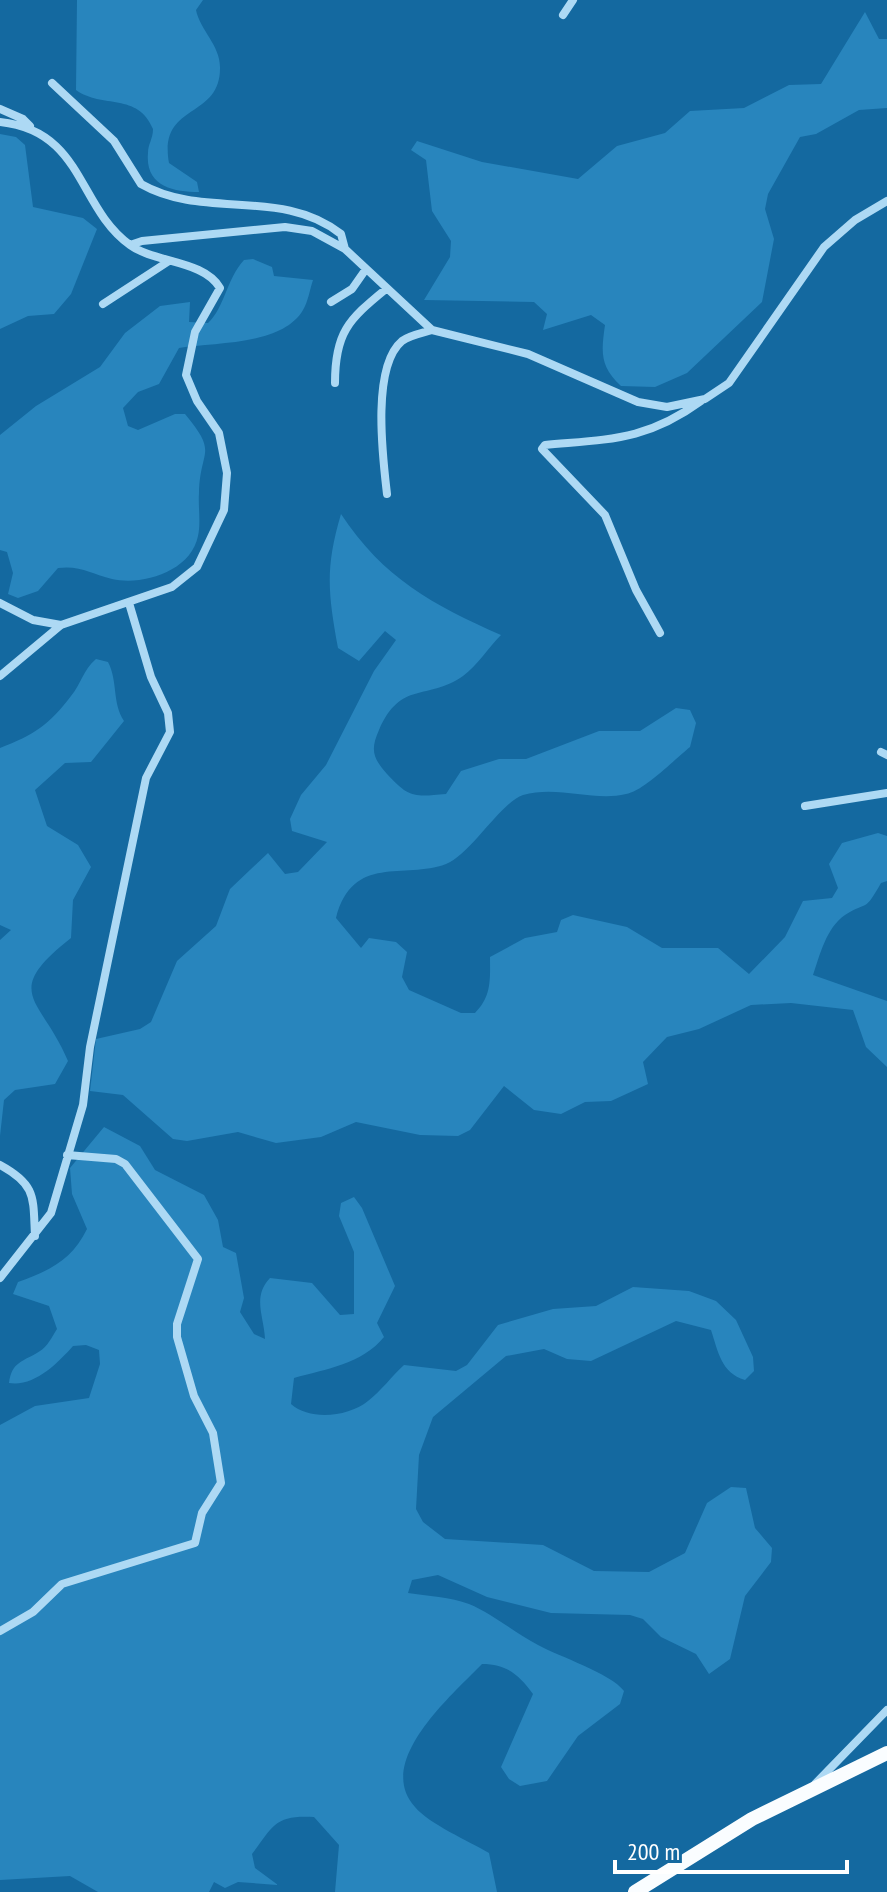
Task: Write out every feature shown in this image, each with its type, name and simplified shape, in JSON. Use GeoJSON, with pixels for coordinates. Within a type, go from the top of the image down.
{"type":"FeatureCollection","features":[{"type":"Feature","properties":{"kind":"main road"},"geometry":{"type":"LineString","coordinates":[[635,1892],[752,1819],[887,1753]]}},
{"type":"Feature","properties":{"kind":"street"},"geometry":{"type":"LineString","coordinates":[[563,15],[573,0]]}},
{"type":"Feature","properties":{"kind":"street"},"geometry":{"type":"LineString","coordinates":[[52,83],[114,141],[134,176],[150,189],[200,201],[304,212],[341,234],[345,249]]}},
{"type":"Feature","properties":{"kind":"street"},"geometry":{"type":"LineString","coordinates":[[0,109],[23,119],[60,149],[112,230],[130,245],[213,279],[220,288],[195,332],[186,375],[197,401],[219,433],[227,473],[227,499],[192,574],[181,583],[61,625],[0,676]]}},
{"type":"Feature","properties":{"kind":"street"},"geometry":{"type":"LineString","coordinates":[[0,122],[32,129]]}},
{"type":"Feature","properties":{"kind":"street"},"geometry":{"type":"LineString","coordinates":[[660,633],[636,590],[605,515],[542,449],[545,445],[619,440],[650,432],[674,421],[705,399],[737,375],[787,296],[824,247],[865,213],[887,201]]}},
{"type":"Feature","properties":{"kind":"street"},"geometry":{"type":"LineString","coordinates":[[130,245],[142,241],[285,227],[312,231],[345,249],[432,330],[528,354],[638,402],[667,407],[705,399]]}},
{"type":"Feature","properties":{"kind":"street"},"geometry":{"type":"LineString","coordinates":[[103,304],[169,261]]}},
{"type":"Feature","properties":{"kind":"street"},"geometry":{"type":"LineString","coordinates":[[331,302],[352,289],[366,269]]}},
{"type":"Feature","properties":{"kind":"street"},"geometry":{"type":"LineString","coordinates":[[335,383],[338,340],[348,323],[386,289]]}},
{"type":"Feature","properties":{"kind":"street"},"geometry":{"type":"LineString","coordinates":[[387,494],[380,437],[387,374],[394,351],[402,341],[432,330]]}},
{"type":"Feature","properties":{"kind":"street"},"geometry":{"type":"LineString","coordinates":[[0,603],[33,620],[61,625]]}},
{"type":"Feature","properties":{"kind":"street"},"geometry":{"type":"LineString","coordinates":[[0,1278],[51,1213],[83,1105],[90,1047],[146,778],[170,732],[168,713],[151,677],[129,603]]}},
{"type":"Feature","properties":{"kind":"street"},"geometry":{"type":"LineString","coordinates":[[805,806],[887,793]]}},
{"type":"Feature","properties":{"kind":"street"},"geometry":{"type":"LineString","coordinates":[[0,1631],[33,1612],[64,1583],[195,1543],[202,1513],[221,1483],[213,1433],[195,1399],[177,1337],[198,1259],[125,1164],[116,1159],[67,1155]]}},
{"type":"Feature","properties":{"kind":"street"},"geometry":{"type":"LineString","coordinates":[[0,1165],[21,1177],[31,1188],[35,1236]]}},
{"type":"Feature","properties":{"kind":"street"},"geometry":{"type":"LineString","coordinates":[[812,1788],[887,1710]]}},
{"type":"Feature","properties":{"kind":"shaded area"},"geometry":{"type":"Polygon","coordinates":[[[77,0],[203,0],[196,10],[219,59],[218,84],[211,96],[172,130],[168,144],[169,163],[197,182],[199,192],[180,191],[156,180],[148,164],[153,129],[138,110],[129,105],[86,96],[76,90],[77,0]]]}},
{"type":"Feature","properties":{"kind":"shaded area"},"geometry":{"type":"Polygon","coordinates":[[[865,12],[879,39],[887,39],[887,108],[859,110],[816,134],[800,137],[768,194],[765,209],[774,239],[762,302],[687,373],[655,387],[621,386],[609,372],[604,358],[605,325],[591,315],[543,330],[547,314],[534,302],[424,300],[450,257],[451,241],[432,211],[426,160],[411,150],[417,141],[482,162],[578,179],[617,146],[665,133],[690,111],[744,108],[789,85],[821,84],[865,12]]]}},
{"type":"Feature","properties":{"kind":"shaded area"},"geometry":{"type":"Polygon","coordinates":[[[0,134],[16,137],[25,145],[33,207],[83,218],[97,229],[71,294],[54,314],[28,316],[0,329],[0,134]]]}},
{"type":"Feature","properties":{"kind":"shaded area"},"geometry":{"type":"Polygon","coordinates":[[[253,259],[272,267],[274,276],[313,280],[305,307],[293,322],[264,336],[179,348],[159,384],[138,392],[123,408],[128,426],[138,430],[175,414],[185,414],[202,437],[205,452],[200,478],[199,531],[194,548],[176,567],[151,578],[124,581],[66,567],[58,568],[38,591],[18,598],[8,594],[13,573],[7,552],[0,550],[0,435],[36,406],[100,367],[125,333],[160,306],[190,302],[189,322],[208,323],[238,268],[244,260],[253,259]]]}},
{"type":"Feature","properties":{"kind":"shaded area"},"geometry":{"type":"Polygon","coordinates":[[[341,514],[374,556],[411,587],[501,635],[463,676],[406,698],[387,714],[376,737],[374,754],[387,774],[407,792],[446,794],[461,771],[499,759],[526,759],[599,731],[640,731],[676,708],[690,710],[696,723],[690,747],[633,792],[614,796],[549,792],[523,795],[505,807],[465,850],[446,864],[382,873],[354,884],[336,918],[361,948],[369,938],[396,942],[407,952],[402,977],[409,990],[461,1013],[475,1013],[485,1000],[489,987],[490,957],[525,938],[557,932],[561,920],[573,915],[627,927],[662,948],[718,948],[749,974],[785,937],[803,901],[832,898],[838,888],[829,864],[842,843],[878,833],[887,836],[887,881],[881,883],[866,905],[838,920],[824,942],[813,975],[887,1001],[887,1067],[866,1047],[853,1010],[791,1003],[751,1005],[699,1029],[667,1037],[643,1062],[648,1084],[611,1101],[585,1102],[561,1114],[534,1110],[504,1086],[470,1130],[458,1136],[420,1135],[356,1122],[321,1137],[276,1143],[238,1132],[187,1141],[173,1139],[123,1095],[90,1091],[96,1039],[140,1029],[151,1022],[177,961],[216,926],[230,889],[268,853],[285,874],[298,872],[327,842],[292,831],[290,819],[301,795],[326,765],[374,671],[396,640],[385,631],[359,661],[338,648],[330,566],[341,514]]]}},
{"type":"Feature","properties":{"kind":"shaded area"},"geometry":{"type":"Polygon","coordinates":[[[96,659],[108,662],[124,721],[91,762],[65,763],[35,790],[47,826],[78,845],[91,867],[73,900],[71,938],[49,957],[37,972],[32,985],[38,1009],[68,1061],[55,1084],[15,1090],[4,1100],[0,1136],[0,940],[11,930],[0,925],[0,748],[48,722],[71,696],[96,659]]]}},
{"type":"Feature","properties":{"kind":"shaded area"},"geometry":{"type":"Polygon","coordinates":[[[104,1127],[140,1146],[155,1170],[204,1195],[218,1220],[223,1247],[236,1253],[244,1298],[240,1312],[254,1334],[265,1339],[260,1300],[261,1292],[270,1278],[312,1283],[340,1315],[354,1314],[354,1252],[339,1216],[341,1203],[354,1197],[362,1208],[395,1286],[377,1323],[384,1337],[365,1354],[294,1378],[291,1404],[308,1413],[329,1415],[360,1406],[404,1365],[456,1371],[467,1365],[498,1325],[553,1309],[596,1306],[633,1287],[689,1291],[716,1301],[736,1320],[753,1357],[754,1371],[745,1380],[726,1367],[711,1330],[676,1321],[591,1361],[567,1359],[544,1349],[506,1356],[433,1417],[419,1455],[416,1509],[423,1522],[445,1539],[543,1545],[594,1571],[649,1572],[685,1553],[707,1503],[731,1487],[746,1488],[755,1528],[772,1548],[771,1562],[745,1596],[730,1659],[709,1674],[696,1654],[661,1637],[643,1619],[630,1615],[551,1613],[487,1597],[438,1575],[412,1580],[408,1593],[469,1604],[538,1645],[608,1678],[624,1691],[620,1704],[578,1736],[547,1781],[520,1786],[509,1779],[501,1767],[533,1694],[523,1681],[505,1668],[482,1664],[436,1711],[422,1731],[410,1750],[404,1770],[405,1789],[415,1807],[430,1820],[489,1853],[497,1892],[335,1892],[339,1845],[314,1817],[283,1820],[265,1836],[252,1854],[255,1868],[278,1885],[238,1882],[225,1888],[214,1882],[209,1892],[98,1892],[70,1876],[0,1880],[0,1425],[35,1406],[89,1398],[100,1364],[99,1350],[86,1345],[73,1346],[36,1378],[9,1383],[16,1366],[43,1349],[57,1329],[49,1306],[13,1294],[18,1282],[50,1269],[67,1256],[87,1229],[72,1194],[70,1168],[104,1127]]]}}]}
